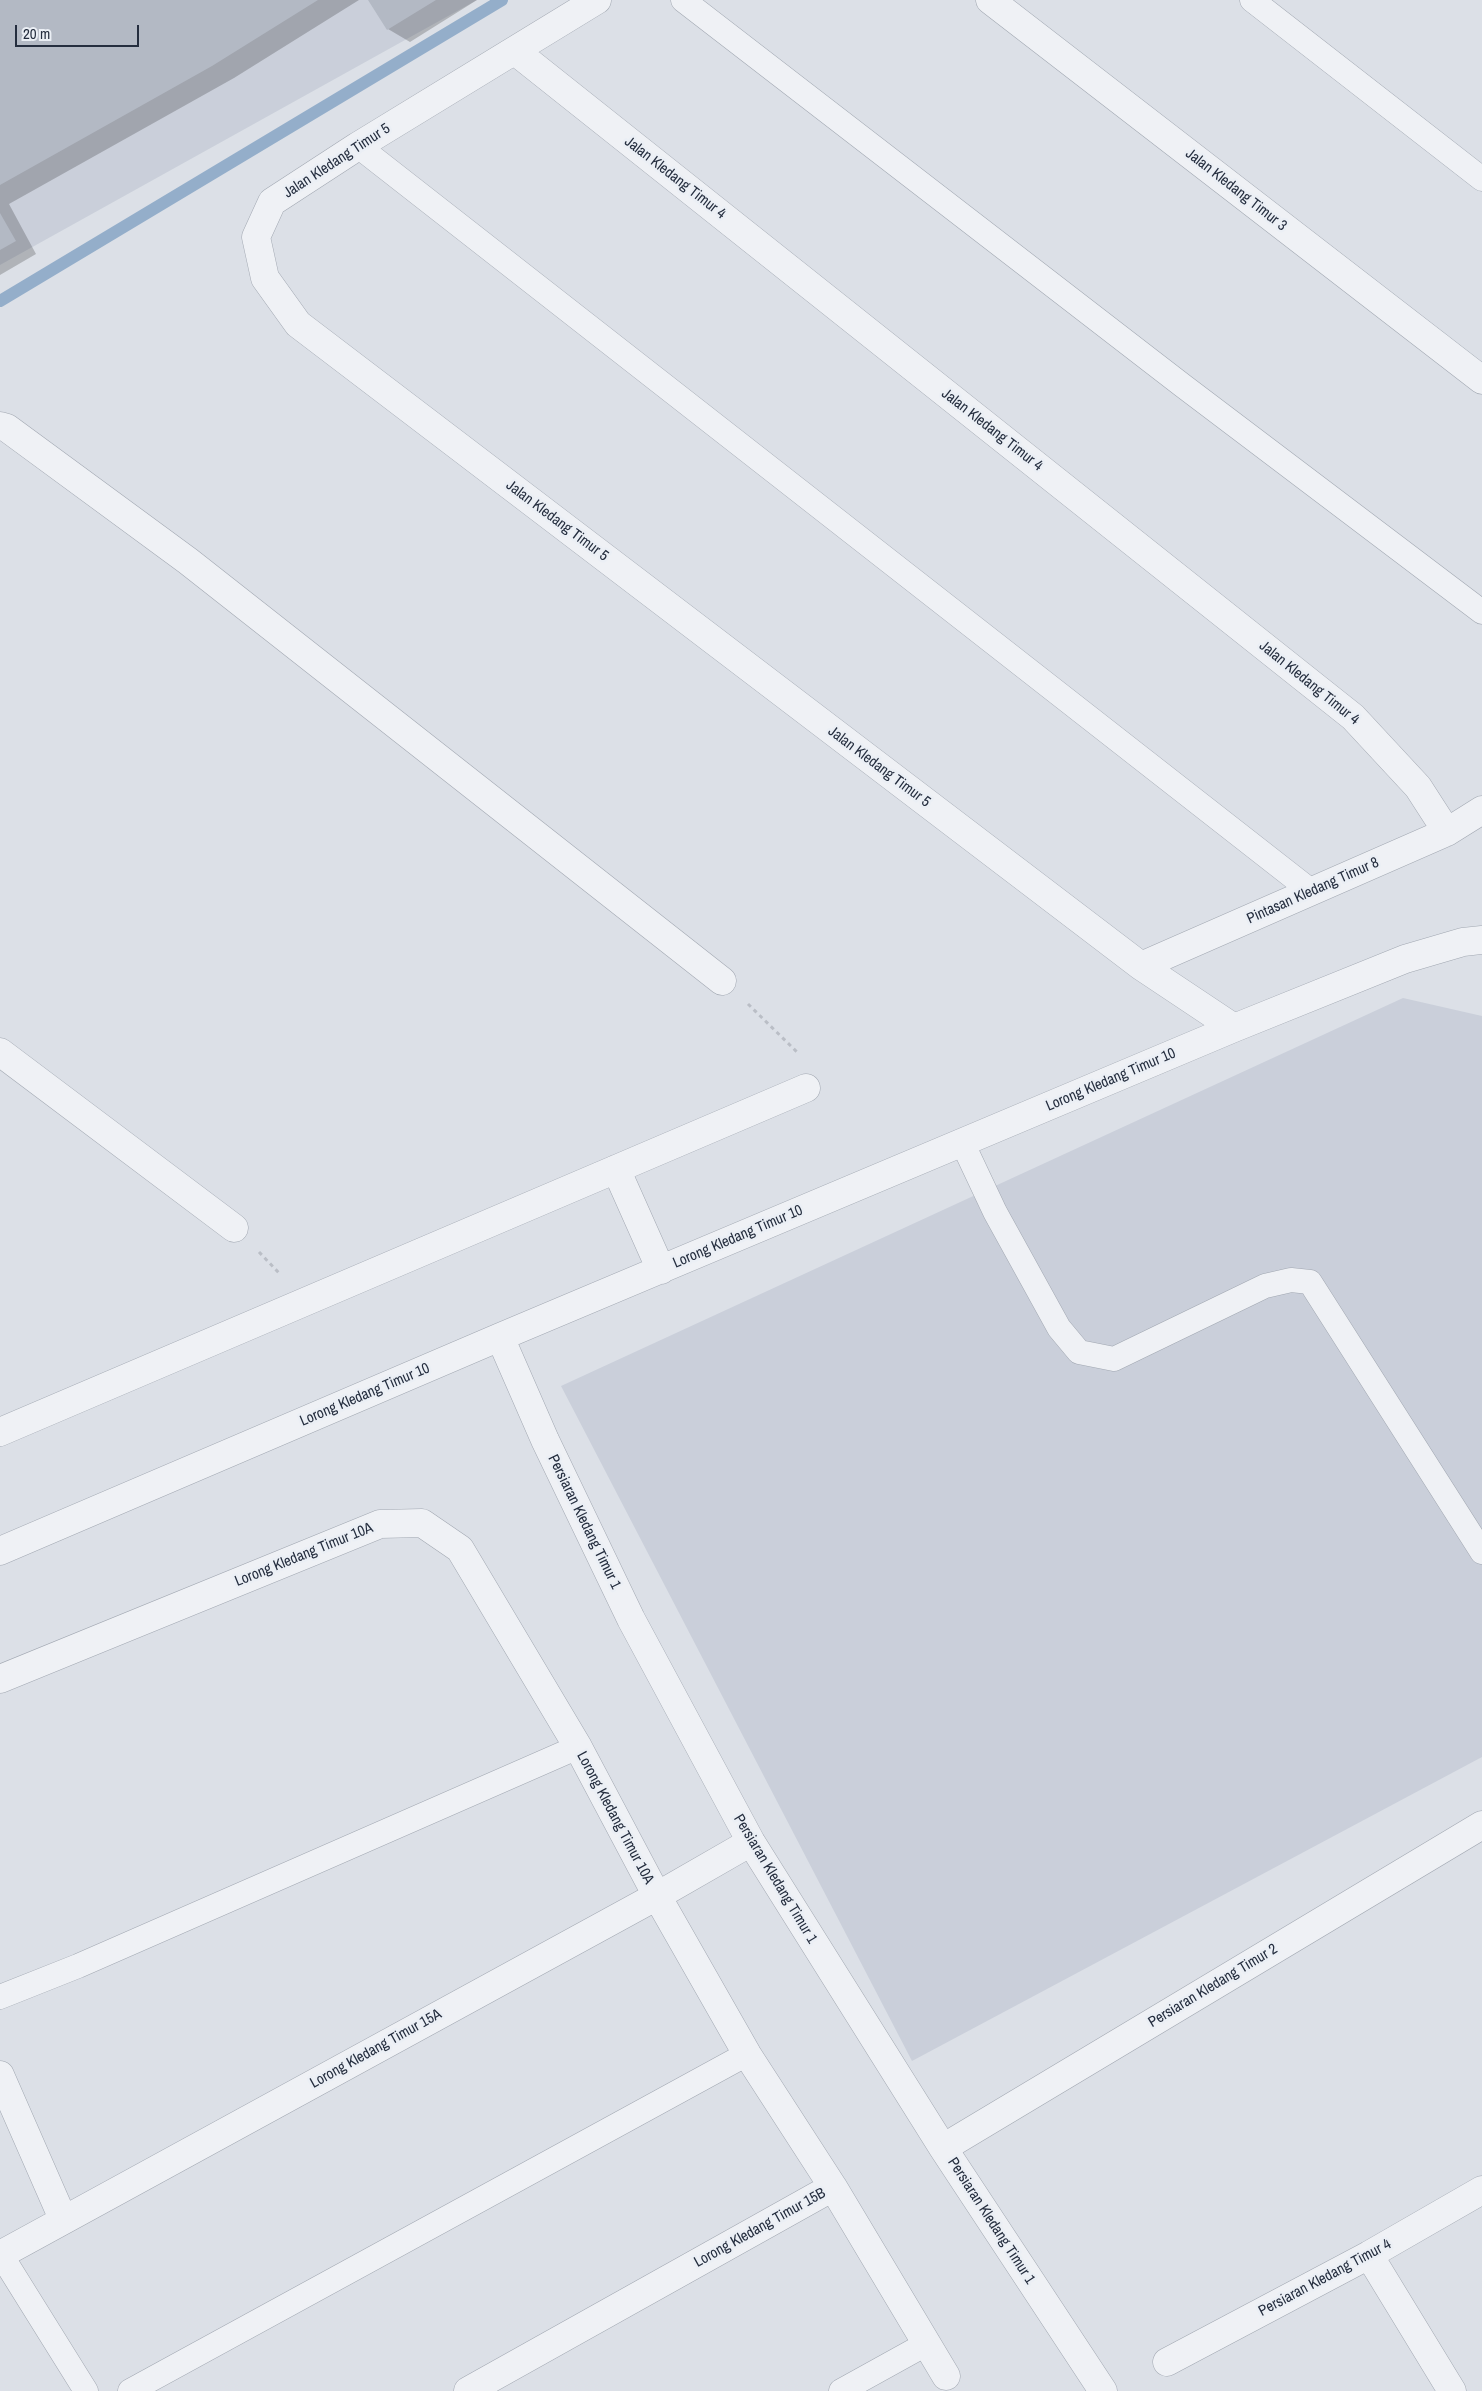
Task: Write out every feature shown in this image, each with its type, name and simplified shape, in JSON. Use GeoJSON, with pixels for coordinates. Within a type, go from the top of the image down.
{"type":"FeatureCollection","features":[{"type":"Feature","properties":{"kind":"street","name":"Jalan Kledang Timur 5"},"geometry":{"type":"LineString","coordinates":[[597,0],[358,146],[272,202],[256,238],[265,278],[298,324],[1141,966],[1234,1028]]}},
{"type":"Feature","properties":{"kind":"street","name":"Jalan Kledang Timur 3"},"geometry":{"type":"LineString","coordinates":[[990,0],[1482,380]]}},
{"type":"Feature","properties":{"kind":"street","name":"Jalan Kledang Timur 4"},"geometry":{"type":"LineString","coordinates":[[515,51],[1353,717],[1418,786],[1447,832]]}},
{"type":"Feature","properties":{"kind":"street"},"geometry":{"type":"LineString","coordinates":[[0,426],[7,428],[188,561],[722,981]]}},
{"type":"Feature","properties":{"kind":"street","name":"Pintasan Kledang Timur 8"},"geometry":{"type":"LineString","coordinates":[[1141,966],[1447,832],[1482,810]]}},
{"type":"Feature","properties":{"kind":"street","name":"Lorong Kledang Timur 10"},"geometry":{"type":"LineString","coordinates":[[0,1551],[500,1337],[1234,1028],[1405,958],[1463,942],[1482,940]]}},
{"type":"Feature","properties":{"kind":"street"},"geometry":{"type":"LineString","coordinates":[[0,1052],[234,1228]]}},
{"type":"Feature","properties":{"kind":"street"},"geometry":{"type":"LineString","coordinates":[[0,1432],[806,1088]]}},
{"type":"Feature","properties":{"kind":"street"},"geometry":{"type":"LineString","coordinates":[[616,1170],[661,1270]]}},
{"type":"Feature","properties":{"kind":"street","name":"Persiaran Kledang Timur 1"},"geometry":{"type":"LineString","coordinates":[[500,1337],[545,1440],[631,1619],[751,1842],[944,2148],[1103,2391]]}},
{"type":"Feature","properties":{"kind":"street","name":"Lorong Kledang Timur 10A"},"geometry":{"type":"LineString","coordinates":[[0,1679],[380,1524],[422,1523],[460,1549],[578,1747],[657,1896]]}},
{"type":"Feature","properties":{"kind":"street","name":"Persiaran Kledang Timur 2"},"geometry":{"type":"LineString","coordinates":[[944,2148],[1482,1824]]}},
{"type":"Feature","properties":{"kind":"street","name":"Lorong Kledang Timur 15A"},"geometry":{"type":"LineString","coordinates":[[0,2254],[657,1896],[751,1842]]}},
{"type":"Feature","properties":{"kind":"street","name":"Lorong Kledang Timur 15B"},"geometry":{"type":"LineString","coordinates":[[468,2391],[833,2187],[747,2054],[657,1896]]}},
{"type":"Feature","properties":{"kind":"street"},"geometry":{"type":"LineString","coordinates":[[0,2074],[63,2219]]}},
{"type":"Feature","properties":{"kind":"street"},"geometry":{"type":"LineString","coordinates":[[833,2187],[946,2376]]}},
{"type":"Feature","properties":{"kind":"street","name":"Persiaran Kledang Timur 4"},"geometry":{"type":"LineString","coordinates":[[1167,2362],[1369,2255],[1482,2190]]}},
{"type":"Feature","properties":{"kind":"street"},"geometry":{"type":"LineString","coordinates":[[1369,2255],[1452,2391]]}},
{"type":"Feature","properties":{"kind":"lane"},"geometry":{"type":"LineString","coordinates":[[683,0],[1166,372],[1482,612]]}},
{"type":"Feature","properties":{"kind":"lane"},"geometry":{"type":"LineString","coordinates":[[1252,0],[1482,179]]}},
{"type":"Feature","properties":{"kind":"lane"},"geometry":{"type":"LineString","coordinates":[[358,146],[1311,891]]}},
{"type":"Feature","properties":{"kind":"lane"},"geometry":{"type":"LineString","coordinates":[[962,1142],[995,1212],[1059,1328],[1079,1352],[1114,1359],[1265,1286],[1291,1280],[1310,1282],[1482,1552]]}},
{"type":"Feature","properties":{"kind":"lane"},"geometry":{"type":"LineString","coordinates":[[0,1997],[78,1966],[578,1747]]}},
{"type":"Feature","properties":{"kind":"lane"},"geometry":{"type":"LineString","coordinates":[[130,2391],[747,2054]]}},
{"type":"Feature","properties":{"kind":"lane"},"geometry":{"type":"LineString","coordinates":[[0,2254],[86,2391]]}},
{"type":"Feature","properties":{"kind":"lane"},"geometry":{"type":"LineString","coordinates":[[841,2391],[926,2344]]}},
{"type":"Feature","properties":{"kind":"path"},"geometry":{"type":"LineString","coordinates":[[722,981],[792,1046],[808,1066],[806,1088]]}},
{"type":"Feature","properties":{"kind":"path"},"geometry":{"type":"LineString","coordinates":[[234,1228],[307,1302]]}},
{"type":"Feature","properties":{"kind":"shaded area"},"geometry":{"type":"Polygon","coordinates":[[[0,0],[477,0],[0,265],[0,0]]]}},
{"type":"Feature","properties":{"kind":"shaded area"},"geometry":{"type":"Polygon","coordinates":[[[1403,998],[1482,1016],[1482,1757],[912,2061],[561,1386],[1403,998]]]}},
{"type":"Feature","properties":{"kind":"building"},"geometry":{"type":"Polygon","coordinates":[[[0,0],[318,0],[212,66],[0,185],[0,0]]]}},
{"type":"Feature","properties":{"kind":"building"},"geometry":{"type":"Polygon","coordinates":[[[368,0],[436,0],[387,30],[368,0]]]}},
{"type":"Feature","properties":{"kind":"building"},"geometry":{"type":"Polygon","coordinates":[[[0,213],[16,241],[0,250],[0,213]]]}},
{"type":"Feature","properties":{"kind":"waterway"},"geometry":{"type":"LineString","coordinates":[[0,301],[502,0]]}}]}
